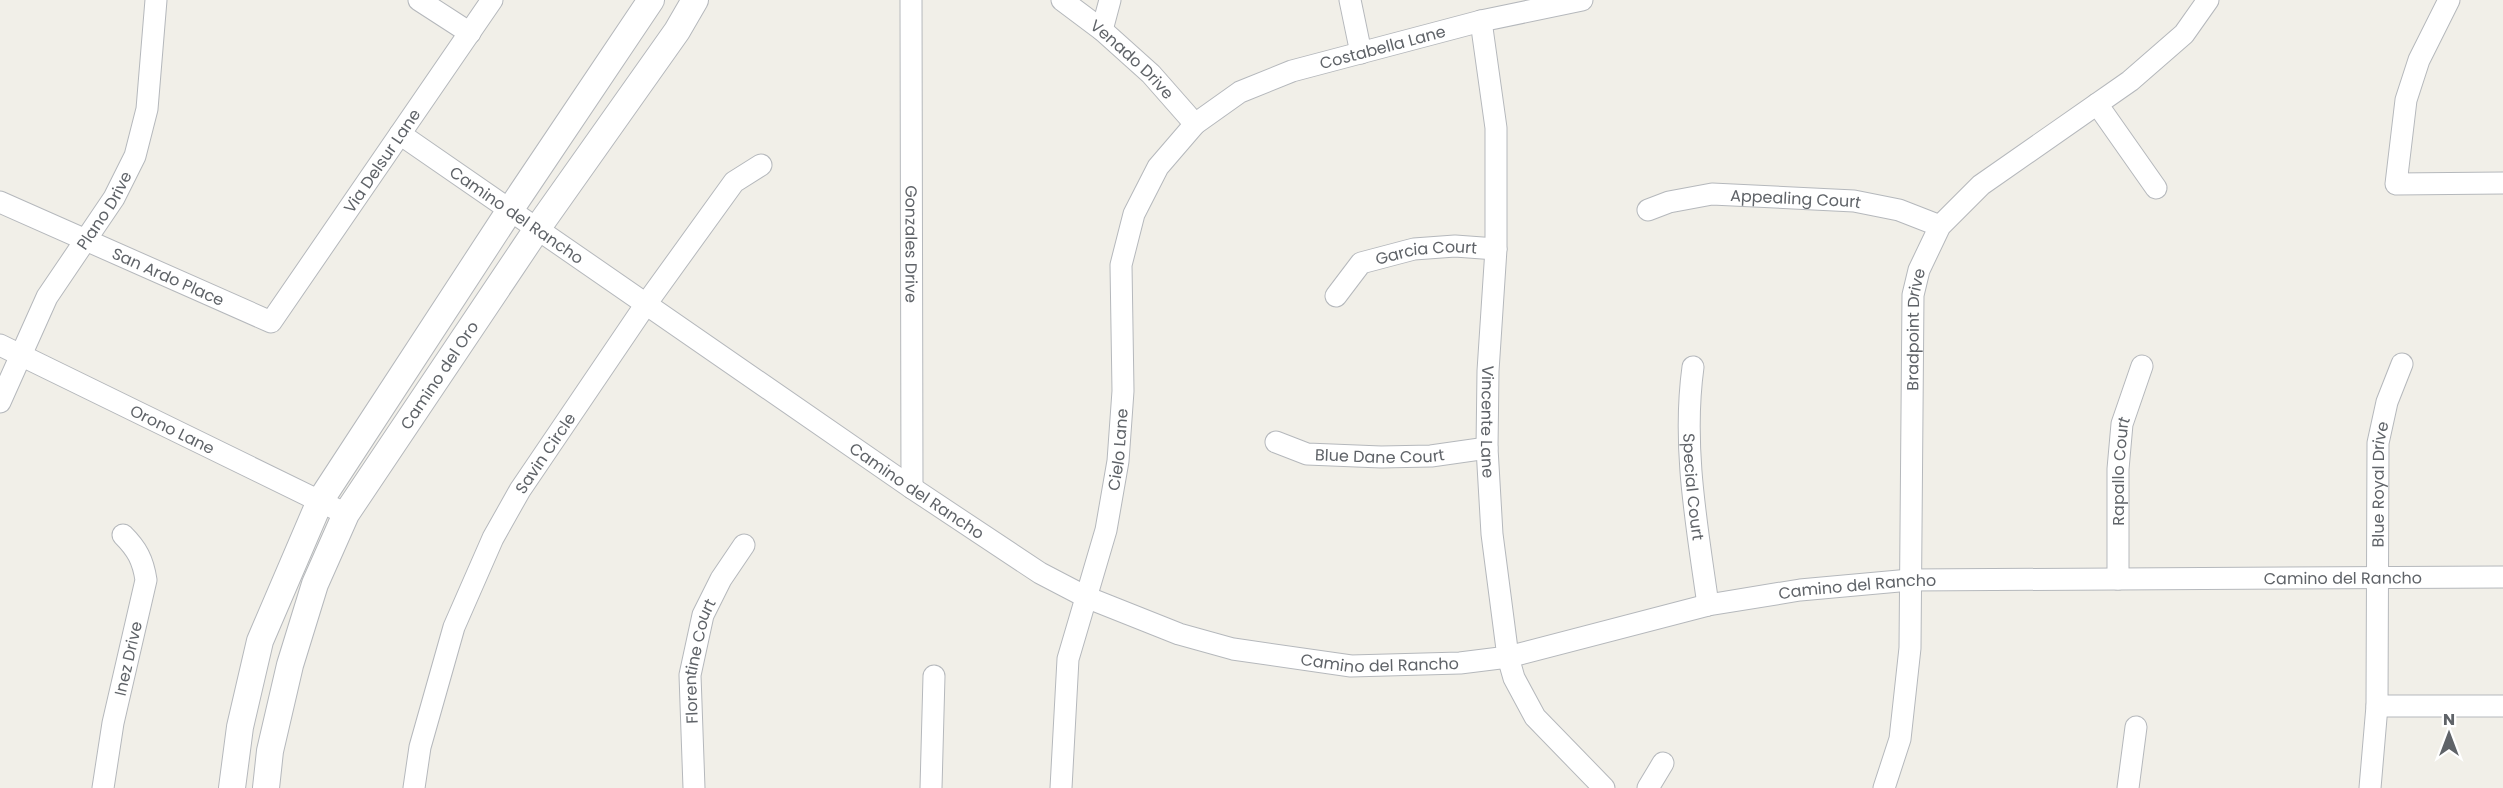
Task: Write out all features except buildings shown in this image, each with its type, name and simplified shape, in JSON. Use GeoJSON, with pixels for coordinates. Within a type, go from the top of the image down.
{"type":"FeatureCollection","features":[{"type":"Feature","properties":{"kind":"street","name":"Plano Drive"},"geometry":{"type":"LineString","coordinates":[[0,402],[47,297],[114,198],[135,156],[147,110],[156,0]]}},
{"type":"Feature","properties":{"kind":"street"},"geometry":{"type":"LineString","coordinates":[[419,0],[470,33]]}},
{"type":"Feature","properties":{"kind":"street","name":"Via Delsur Lane"},"geometry":{"type":"LineString","coordinates":[[271,322],[492,0]]}},
{"type":"Feature","properties":{"kind":"street","name":"Camino del Oro"},"geometry":{"type":"LineString","coordinates":[[232,788],[240,727],[260,641],[320,501],[510,210],[651,0]]}},
{"type":"Feature","properties":{"kind":"street","name":"Camino del Oro"},"geometry":{"type":"LineString","coordinates":[[266,788],[270,751],[290,665],[315,584],[346,514],[537,229],[677,31],[695,0]]}},
{"type":"Feature","properties":{"kind":"street","name":"Gonzales Drive"},"geometry":{"type":"LineString","coordinates":[[911,0],[912,488]]}},
{"type":"Feature","properties":{"kind":"street","name":"Venado Drive"},"geometry":{"type":"LineString","coordinates":[[1062,0],[1102,30],[1151,74],[1195,124]]}},
{"type":"Feature","properties":{"kind":"street"},"geometry":{"type":"LineString","coordinates":[[1102,30],[1110,0]]}},
{"type":"Feature","properties":{"kind":"street"},"geometry":{"type":"LineString","coordinates":[[1350,0],[1361,53]]}},
{"type":"Feature","properties":{"kind":"street","name":"Costabella Lane"},"geometry":{"type":"LineString","coordinates":[[1195,124],[1240,92],[1292,71],[1481,21],[1582,0]]}},
{"type":"Feature","properties":{"kind":"street","name":"Bradpoint Drive"},"geometry":{"type":"LineString","coordinates":[[1884,788],[1900,739],[1910,648],[1913,295],[1918,270],[1940,226],[1981,185],[2130,81],[2184,34],[2208,0]]}},
{"type":"Feature","properties":{"kind":"street"},"geometry":{"type":"LineString","coordinates":[[2449,0],[2419,60],[2406,100],[2396,184],[2503,183]]}},
{"type":"Feature","properties":{"kind":"street","name":"Vincente Lane"},"geometry":{"type":"LineString","coordinates":[[1481,21],[1496,128],[1496,249],[1488,371],[1487,448],[1492,534],[1508,657],[1514,678],[1535,717],[1604,788]]}},
{"type":"Feature","properties":{"kind":"street"},"geometry":{"type":"LineString","coordinates":[[2097,104],[2156,188]]}},
{"type":"Feature","properties":{"kind":"street","name":"Cielo Lane"},"geometry":{"type":"LineString","coordinates":[[1061,788],[1068,659],[1106,530],[1118,461],[1123,391],[1121,265],[1134,214],[1158,167],[1195,124]]}},
{"type":"Feature","properties":{"kind":"street","name":"Camino del Rancho"},"geometry":{"type":"LineString","coordinates":[[400,134],[912,488],[1040,573],[1086,597],[1179,634],[1233,649],[1350,666],[1460,663],[1508,657],[1708,605],[1800,590],[1910,580],[2503,577]]}},
{"type":"Feature","properties":{"kind":"street","name":"Savin Circle"},"geometry":{"type":"LineString","coordinates":[[414,788],[420,747],[454,627],[493,538],[520,490],[646,304],[734,182],[761,165]]}},
{"type":"Feature","properties":{"kind":"street","name":"Appealing Court"},"geometry":{"type":"LineString","coordinates":[[1648,210],[1669,202],[1712,194],[1854,201],[1899,210],[1940,226]]}},
{"type":"Feature","properties":{"kind":"street","name":"San Ardo Place"},"geometry":{"type":"LineString","coordinates":[[0,202],[271,322]]}},
{"type":"Feature","properties":{"kind":"street","name":"Garcia Court"},"geometry":{"type":"LineString","coordinates":[[1336,296],[1361,263],[1414,249],[1455,246],[1496,249]]}},
{"type":"Feature","properties":{"kind":"street","name":"Orono Lane"},"geometry":{"type":"LineString","coordinates":[[0,345],[346,514]]}},
{"type":"Feature","properties":{"kind":"street","name":"Blue Royal Drive"},"geometry":{"type":"LineString","coordinates":[[2370,788],[2377,706],[2378,443],[2387,402],[2402,364]]}},
{"type":"Feature","properties":{"kind":"street","name":"Rapallo Court"},"geometry":{"type":"LineString","coordinates":[[2118,579],[2118,469],[2122,424],[2142,366]]}},
{"type":"Feature","properties":{"kind":"street","name":"Special Court"},"geometry":{"type":"LineString","coordinates":[[1693,367],[1689,396],[1689,473],[1708,605]]}},
{"type":"Feature","properties":{"kind":"street","name":"Blue Dane Court"},"geometry":{"type":"LineString","coordinates":[[1276,442],[1307,454],[1381,457],[1431,456],[1487,448]]}},
{"type":"Feature","properties":{"kind":"street","name":"Inez Drive"},"geometry":{"type":"LineString","coordinates":[[103,788],[113,723],[146,579],[143,561],[135,547],[123,535]]}},
{"type":"Feature","properties":{"kind":"street","name":"Florentine Court"},"geometry":{"type":"LineString","coordinates":[[694,788],[690,675],[703,615],[721,579],[744,545]]}},
{"type":"Feature","properties":{"kind":"street"},"geometry":{"type":"LineString","coordinates":[[931,788],[934,676]]}},
{"type":"Feature","properties":{"kind":"street"},"geometry":{"type":"LineString","coordinates":[[2377,706],[2503,706]]}},
{"type":"Feature","properties":{"kind":"street"},"geometry":{"type":"LineString","coordinates":[[2128,788],[2136,727]]}},
{"type":"Feature","properties":{"kind":"street"},"geometry":{"type":"LineString","coordinates":[[1648,788],[1663,764]]}}]}
